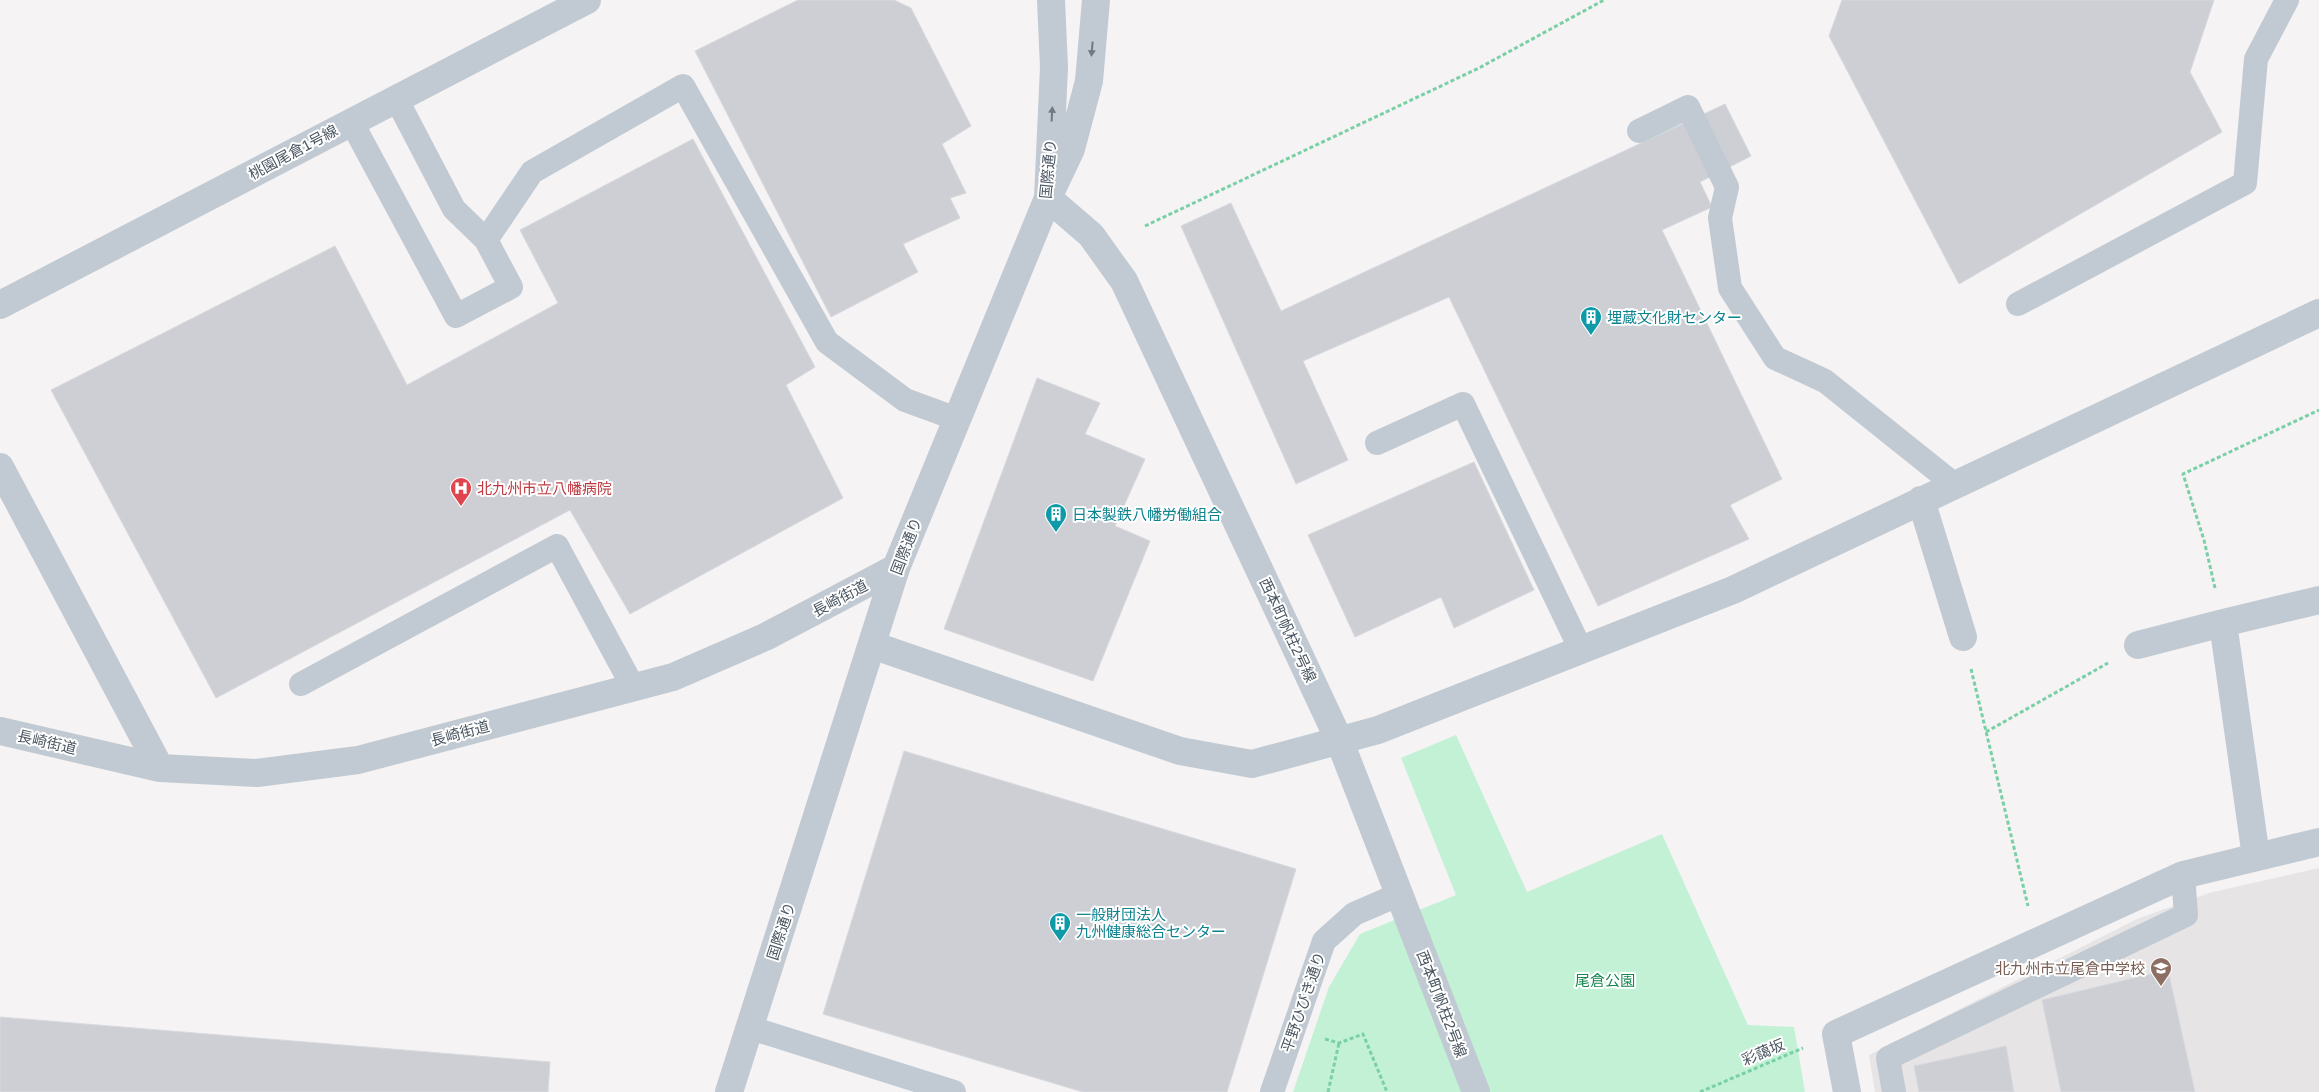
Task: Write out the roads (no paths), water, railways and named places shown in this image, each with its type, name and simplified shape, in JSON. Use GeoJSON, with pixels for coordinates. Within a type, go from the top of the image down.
{"type":"FeatureCollection","features":[{"type":"Feature","properties":{"kind":"street","name":"桃園尾倉1号線"},"geometry":{"type":"LineString","coordinates":[[0,305],[587,0]]}},
{"type":"Feature","properties":{"kind":"street","name":"国際通り"},"geometry":{"type":"LineString","coordinates":[[730,1092],[896,568],[1048,198],[1054,67],[1051,0]]}},
{"type":"Feature","properties":{"kind":"street"},"geometry":{"type":"LineString","coordinates":[[1048,198],[1071,149],[1089,81],[1096,0]]}},
{"type":"Feature","properties":{"kind":"street","name":"西本町帆柱2号線"},"geometry":{"type":"LineString","coordinates":[[1048,198],[1092,235],[1124,281],[1340,742],[1476,1092]]}},
{"type":"Feature","properties":{"kind":"street"},"geometry":{"type":"LineString","coordinates":[[872,644],[1180,751],[1252,764],[1340,742],[1378,730],[1733,590],[2319,313]]}},
{"type":"Feature","properties":{"kind":"street"},"geometry":{"type":"LineString","coordinates":[[0,467],[160,768]]}},
{"type":"Feature","properties":{"kind":"street"},"geometry":{"type":"LineString","coordinates":[[1921,500],[1963,637]]}},
{"type":"Feature","properties":{"kind":"street","name":"長崎街道"},"geometry":{"type":"LineString","coordinates":[[0,731],[160,768],[257,773],[358,760],[673,677],[765,637],[896,568]]}},
{"type":"Feature","properties":{"kind":"street"},"geometry":{"type":"LineString","coordinates":[[2138,645],[2319,600]]}},
{"type":"Feature","properties":{"kind":"street"},"geometry":{"type":"LineString","coordinates":[[2223,623],[2256,857]]}},
{"type":"Feature","properties":{"kind":"street"},"geometry":{"type":"LineString","coordinates":[[1847,1092],[1836,1034],[2183,875],[2319,842]]}},
{"type":"Feature","properties":{"kind":"lane"},"geometry":{"type":"LineString","coordinates":[[2018,304],[2246,182],[2256,59],[2287,0]]}},
{"type":"Feature","properties":{"kind":"lane"},"geometry":{"type":"LineString","coordinates":[[486,240],[532,172],[683,86],[827,342],[905,400],[957,419]]}},
{"type":"Feature","properties":{"kind":"lane"},"geometry":{"type":"LineString","coordinates":[[351,121],[456,316],[511,287],[486,240],[454,209],[396,98]]}},
{"type":"Feature","properties":{"kind":"lane"},"geometry":{"type":"LineString","coordinates":[[1639,131],[1688,107],[1727,187],[1720,218],[1730,288],[1775,358],[1825,381],[1955,485]]}},
{"type":"Feature","properties":{"kind":"lane"},"geometry":{"type":"LineString","coordinates":[[1377,443],[1463,404],[1581,650]]}},
{"type":"Feature","properties":{"kind":"lane"},"geometry":{"type":"LineString","coordinates":[[301,684],[557,546],[633,687]]}},
{"type":"Feature","properties":{"kind":"lane"},"geometry":{"type":"LineString","coordinates":[[1894,1092],[1888,1058],[2186,915],[2183,875]]}},
{"type":"Feature","properties":{"kind":"lane","name":"平野ひびき通り"},"geometry":{"type":"LineString","coordinates":[[1272,1092],[1324,941],[1354,914],[1400,894]]}},
{"type":"Feature","properties":{"kind":"lane"},"geometry":{"type":"LineString","coordinates":[[751,1028],[954,1092]]}},
{"type":"Feature","properties":{"kind":"place","name":"埋蔵文化財センター"},"geometry":{"type":"Point","coordinates":[1591,336]}},
{"type":"Feature","properties":{"kind":"place","name":"北九州市立八幡病院"},"geometry":{"type":"Point","coordinates":[461,507]}},
{"type":"Feature","properties":{"kind":"place","name":"日本製鉄八幡労働組合"},"geometry":{"type":"Point","coordinates":[1056,533]}},
{"type":"Feature","properties":{"kind":"place","name":"一般財団法人 九州健康総合センター"},"geometry":{"type":"Point","coordinates":[1060,942]}},
{"type":"Feature","properties":{"kind":"place","name":"北九州市立尾倉中学校"},"geometry":{"type":"Point","coordinates":[2161,987]}},
{"type":"Feature","properties":{"kind":"park label","name":"尾倉公園"},"geometry":{"type":"Point","coordinates":[1605,980]}}]}
